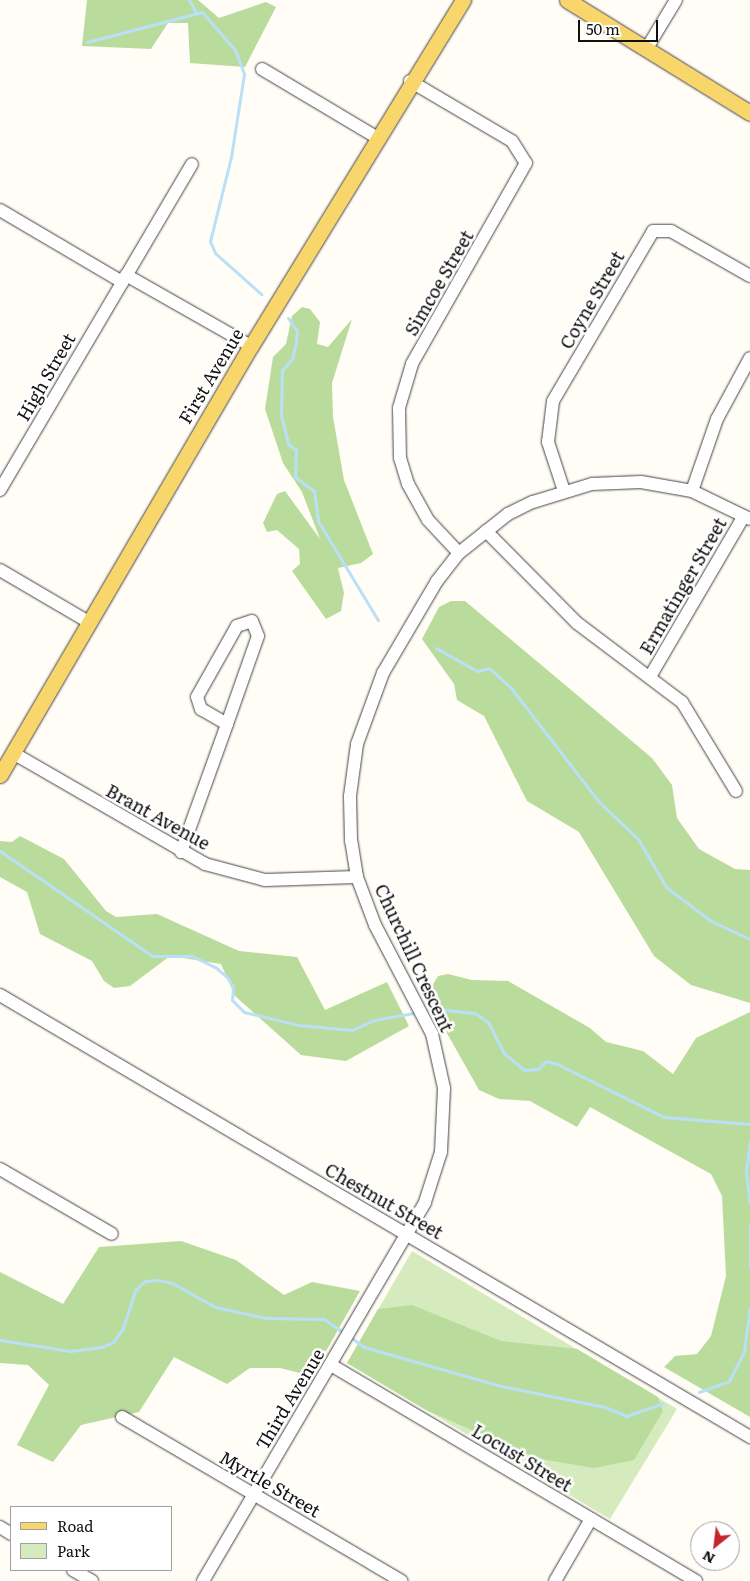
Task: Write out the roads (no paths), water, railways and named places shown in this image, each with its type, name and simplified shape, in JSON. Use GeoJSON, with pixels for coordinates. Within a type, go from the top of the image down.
{"type":"FeatureCollection","features":[{"type":"Feature","properties":{"kind":"main road"},"geometry":{"type":"LineString","coordinates":[[567,0],[750,113]]}},
{"type":"Feature","properties":{"kind":"main road","name":"First Avenue"},"geometry":{"type":"LineString","coordinates":[[0,775],[87,621],[251,346],[410,81],[462,2]]}},
{"type":"Feature","properties":{"kind":"street"},"geometry":{"type":"LineString","coordinates":[[646,48],[676,0]]}},
{"type":"Feature","properties":{"kind":"street"},"geometry":{"type":"LineString","coordinates":[[262,68],[376,137]]}},
{"type":"Feature","properties":{"kind":"street","name":"Simcoe Street"},"geometry":{"type":"LineString","coordinates":[[410,81],[512,141],[526,162],[412,364],[399,408],[400,458],[408,484],[428,520],[459,553]]}},
{"type":"Feature","properties":{"kind":"street","name":"High Street"},"geometry":{"type":"LineString","coordinates":[[0,490],[192,164]]}},
{"type":"Feature","properties":{"kind":"street"},"geometry":{"type":"LineString","coordinates":[[0,210],[251,346]]}},
{"type":"Feature","properties":{"kind":"street","name":"Coyne Street"},"geometry":{"type":"LineString","coordinates":[[564,491],[548,442],[553,401],[653,231],[672,231],[750,276]]}},
{"type":"Feature","properties":{"kind":"street"},"geometry":{"type":"LineString","coordinates":[[692,491],[717,419],[750,358]]}},
{"type":"Feature","properties":{"kind":"street","name":"Churchill Crescent"},"geometry":{"type":"LineString","coordinates":[[407,1235],[427,1198],[439,1163],[444,1088],[432,1034],[374,925],[357,876],[350,796],[363,720],[387,666],[437,582],[459,553],[508,514],[564,491],[623,481],[692,491],[747,517]]}},
{"type":"Feature","properties":{"kind":"street","name":"Ermatinger Street"},"geometry":{"type":"LineString","coordinates":[[651,675],[747,517]]}},
{"type":"Feature","properties":{"kind":"street"},"geometry":{"type":"LineString","coordinates":[[486,531],[577,623],[651,675],[693,716],[736,791]]}},
{"type":"Feature","properties":{"kind":"street"},"geometry":{"type":"LineString","coordinates":[[0,570],[87,621]]}},
{"type":"Feature","properties":{"kind":"street"},"geometry":{"type":"LineString","coordinates":[[181,852],[227,724],[258,636],[252,621],[237,626],[197,697],[201,709],[227,724]]}},
{"type":"Feature","properties":{"kind":"street","name":"Brant Avenue"},"geometry":{"type":"LineString","coordinates":[[13,753],[181,852],[205,864],[265,880],[328,881],[357,876]]}},
{"type":"Feature","properties":{"kind":"street","name":"Chestnut Street"},"geometry":{"type":"LineString","coordinates":[[0,996],[750,1437]]}},
{"type":"Feature","properties":{"kind":"street"},"geometry":{"type":"LineString","coordinates":[[0,1169],[112,1234]]}},
{"type":"Feature","properties":{"kind":"street","name":"Third Avenue"},"geometry":{"type":"LineString","coordinates":[[203,1581],[407,1235]]}},
{"type":"Feature","properties":{"kind":"street","name":"Locust Street"},"geometry":{"type":"LineString","coordinates":[[331,1365],[696,1581]]}},
{"type":"Feature","properties":{"kind":"street","name":"Myrtle Street"},"geometry":{"type":"LineString","coordinates":[[122,1417],[401,1581]]}},
{"type":"Feature","properties":{"kind":"street"},"geometry":{"type":"LineString","coordinates":[[556,1581],[591,1519]]}},
{"type":"Feature","properties":{"kind":"street"},"geometry":{"type":"LineString","coordinates":[[75,1571],[92,1581]]}},
{"type":"Feature","properties":{"kind":"waterway"},"geometry":{"type":"LineString","coordinates":[[189,0],[196,12]]}},
{"type":"Feature","properties":{"kind":"waterway"},"geometry":{"type":"LineString","coordinates":[[87,42],[202,12],[235,50],[244,74],[231,157],[210,241],[215,253],[261,294]]}},
{"type":"Feature","properties":{"kind":"waterway"},"geometry":{"type":"LineString","coordinates":[[288,318],[297,331],[292,359],[282,370],[281,415],[288,444],[296,450],[295,477],[314,491],[318,521],[378,620]]}},
{"type":"Feature","properties":{"kind":"waterway"},"geometry":{"type":"LineString","coordinates":[[436,648],[477,671],[489,668],[511,688],[599,802],[638,839],[666,887],[711,921],[750,939]]}},
{"type":"Feature","properties":{"kind":"waterway"},"geometry":{"type":"LineString","coordinates":[[0,851],[152,956],[192,956],[215,967],[228,978],[233,987],[232,1000],[244,1012],[299,1025],[352,1030],[374,1020],[412,1013]]}},
{"type":"Feature","properties":{"kind":"waterway"},"geometry":{"type":"LineString","coordinates":[[436,1009],[475,1013],[488,1022],[504,1053],[524,1070],[538,1069],[546,1061],[557,1064],[664,1117],[750,1124]]}},
{"type":"Feature","properties":{"kind":"waterway"},"geometry":{"type":"LineString","coordinates":[[750,1142],[746,1172],[750,1203]]}},
{"type":"Feature","properties":{"kind":"waterway"},"geometry":{"type":"LineString","coordinates":[[750,1225],[750,1267]]}},
{"type":"Feature","properties":{"kind":"waterway"},"geometry":{"type":"LineString","coordinates":[[0,1340],[70,1351],[102,1347],[113,1342],[123,1328],[135,1290],[145,1281],[157,1280],[172,1283],[215,1307],[266,1318],[324,1319],[344,1333]]}},
{"type":"Feature","properties":{"kind":"waterway"},"geometry":{"type":"LineString","coordinates":[[699,1392],[729,1381],[744,1351],[750,1307]]}},
{"type":"Feature","properties":{"kind":"waterway"},"geometry":{"type":"LineString","coordinates":[[349,1336],[364,1347],[501,1386],[605,1407],[626,1416],[663,1403]]}}]}
